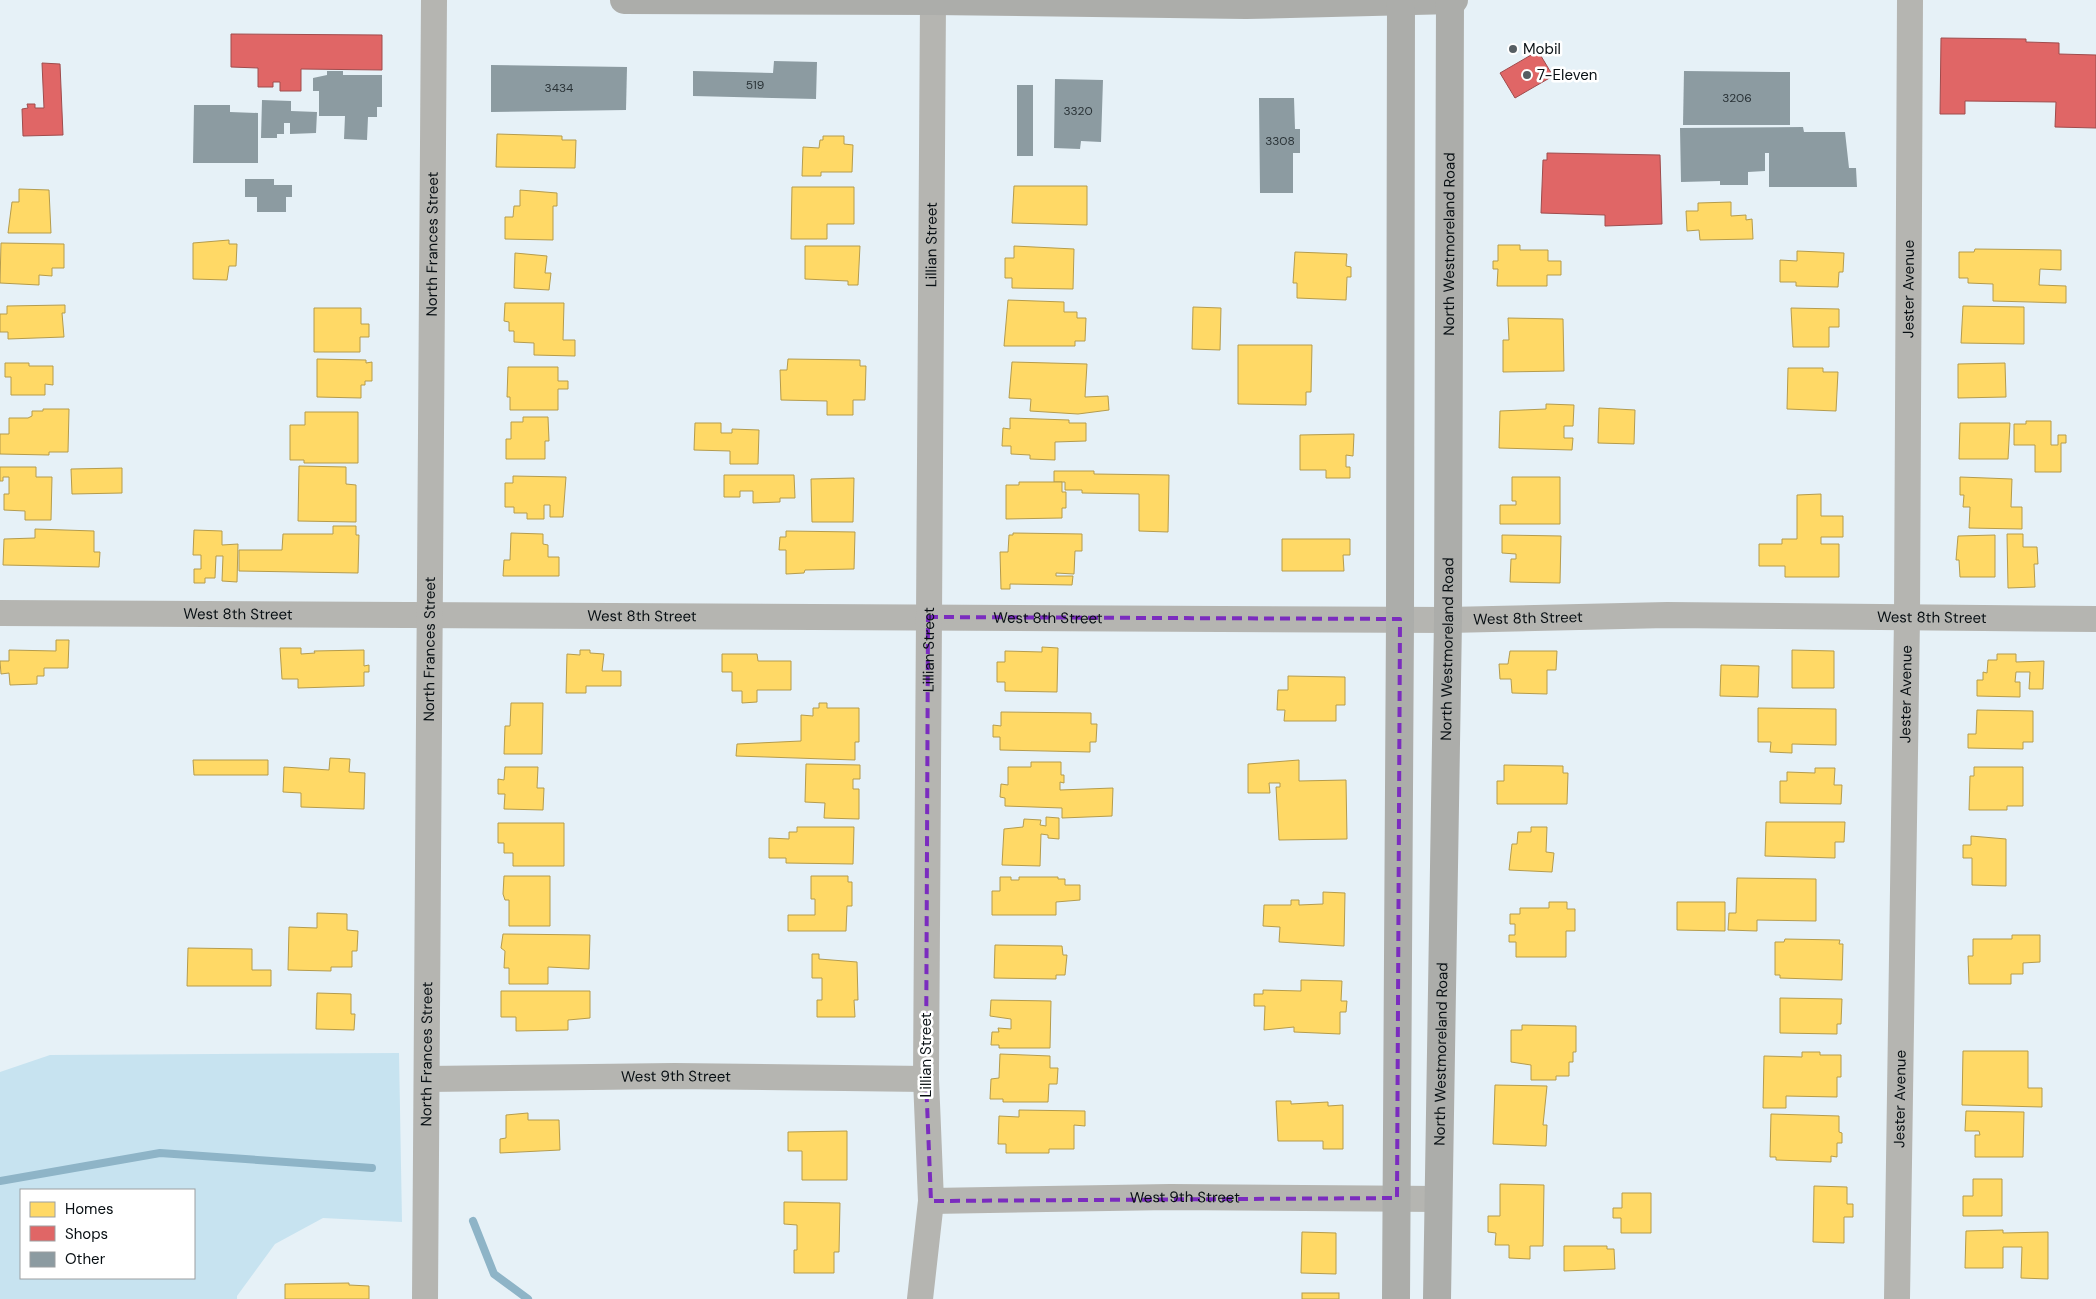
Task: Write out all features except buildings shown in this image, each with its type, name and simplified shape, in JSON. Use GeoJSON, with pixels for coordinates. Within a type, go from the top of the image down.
{"type":"FeatureCollection","features":[{"type":"Feature","properties":{"kind":"main road"},"geometry":{"type":"LineString","coordinates":[[624,0],[933,0],[1246,5],[1451,0]]}},
{"type":"Feature","properties":{"kind":"main road","name":"North Westmoreland Road"},"geometry":{"type":"LineString","coordinates":[[1437,1299],[1448,620],[1451,0]]}},
{"type":"Feature","properties":{"kind":"main road"},"geometry":{"type":"LineString","coordinates":[[1396,1299],[1401,1]]}},
{"type":"Feature","properties":{"kind":"street","name":"North Frances Street"},"geometry":{"type":"LineString","coordinates":[[425,1299],[426,916],[434,0]]}},
{"type":"Feature","properties":{"kind":"street","name":"Lillian Street"},"geometry":{"type":"LineString","coordinates":[[920,1299],[931,1200],[926,1078],[933,0]]}},
{"type":"Feature","properties":{"kind":"street","name":"Jester Avenue"},"geometry":{"type":"LineString","coordinates":[[1897,1299],[1908,617],[1910,0]]}},
{"type":"Feature","properties":{"kind":"street","name":"West 8th Street"},"geometry":{"type":"LineString","coordinates":[[0,613],[1448,620],[1667,615],[2096,619]]}},
{"type":"Feature","properties":{"kind":"street","name":"West 9th Street"},"geometry":{"type":"LineString","coordinates":[[427,1079],[674,1076],[926,1078]]}},
{"type":"Feature","properties":{"kind":"street","name":"West 9th Street"},"geometry":{"type":"LineString","coordinates":[[931,1200],[1170,1197],[1439,1199]]}},
{"type":"Feature","properties":{"kind":"highlighted area"},"geometry":{"type":"Polygon","coordinates":[[[928,617],[1400,619],[1397,1198],[931,1201],[926,1079],[928,617]]]}},
{"type":"Feature","properties":{"kind":"shaded area"},"geometry":{"type":"Polygon","coordinates":[[[399,1053],[402,1222],[323,1218],[275,1244],[237,1296],[237,1299],[0,1299],[0,1072],[50,1055],[399,1053]]]}},
{"type":"Feature","properties":{"kind":"waterway"},"geometry":{"type":"LineString","coordinates":[[0,1181],[160,1153],[372,1168]]}},
{"type":"Feature","properties":{"kind":"waterway"},"geometry":{"type":"LineString","coordinates":[[473,1221],[494,1274],[528,1299]]}},
{"type":"Feature","properties":{"kind":"place","name":"Mobil"},"geometry":{"type":"Point","coordinates":[1513,49]}},
{"type":"Feature","properties":{"kind":"place","name":"7-Eleven"},"geometry":{"type":"Point","coordinates":[1527,75]}}]}
